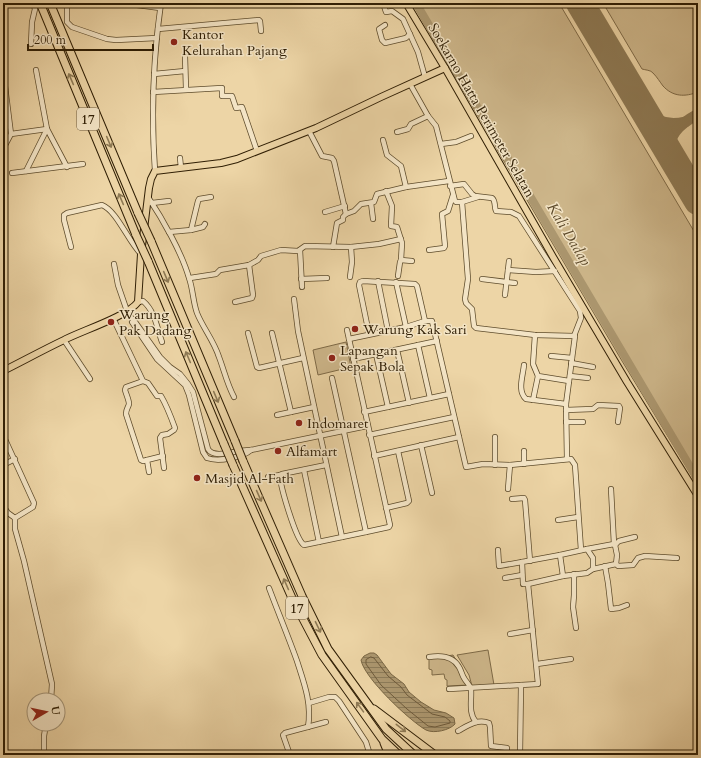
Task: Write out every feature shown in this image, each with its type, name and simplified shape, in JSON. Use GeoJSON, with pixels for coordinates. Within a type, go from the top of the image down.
{"type":"FeatureCollection","features":[{"type":"Feature","properties":{"kind":"highway","name":"17"},"geometry":{"type":"LineString","coordinates":[[40,3],[224,444],[292,598],[322,655],[382,739],[399,755]]}},
{"type":"Feature","properties":{"kind":"highway","name":"17"},"geometry":{"type":"LineString","coordinates":[[50,3],[243,461],[302,596],[328,649],[386,729],[414,755]]}},
{"type":"Feature","properties":{"kind":"highway"},"geometry":{"type":"LineString","coordinates":[[369,705],[435,755]]}},
{"type":"Feature","properties":{"kind":"highway"},"geometry":{"type":"LineString","coordinates":[[382,739],[389,755]]}},
{"type":"Feature","properties":{"kind":"main road","name":"Soekarno Hatta Perimeter Selatan"},"geometry":{"type":"LineString","coordinates":[[406,3],[627,382],[698,496]]}},
{"type":"Feature","properties":{"kind":"main road"},"geometry":{"type":"LineString","coordinates":[[3,371],[64,340],[113,318],[129,314],[138,302],[141,254],[148,196],[151,179],[155,171],[232,161],[309,131],[445,68]]}},
{"type":"Feature","properties":{"kind":"street"},"geometry":{"type":"LineString","coordinates":[[31,44],[32,22],[35,9],[33,3]]}},
{"type":"Feature","properties":{"kind":"street"},"geometry":{"type":"LineString","coordinates":[[67,3],[67,22],[72,26],[107,39],[157,38]]}},
{"type":"Feature","properties":{"kind":"street"},"geometry":{"type":"LineString","coordinates":[[155,171],[153,141],[153,92],[160,3]]}},
{"type":"Feature","properties":{"kind":"street"},"geometry":{"type":"LineString","coordinates":[[383,3],[386,12],[392,11],[403,19],[418,52],[425,77]]}},
{"type":"Feature","properties":{"kind":"street"},"geometry":{"type":"LineString","coordinates":[[137,5],[160,8]]}},
{"type":"Feature","properties":{"kind":"street"},"geometry":{"type":"LineString","coordinates":[[158,28],[259,20],[261,31]]}},
{"type":"Feature","properties":{"kind":"street"},"geometry":{"type":"LineString","coordinates":[[385,25],[379,29],[382,40],[385,43],[406,38],[410,34]]}},
{"type":"Feature","properties":{"kind":"street"},"geometry":{"type":"LineString","coordinates":[[185,56],[186,89]]}},
{"type":"Feature","properties":{"kind":"street"},"geometry":{"type":"LineString","coordinates":[[3,70],[11,134],[3,149]]}},
{"type":"Feature","properties":{"kind":"street"},"geometry":{"type":"LineString","coordinates":[[36,70],[47,129],[68,167]]}},
{"type":"Feature","properties":{"kind":"street"},"geometry":{"type":"LineString","coordinates":[[154,74],[185,71]]}},
{"type":"Feature","properties":{"kind":"street"},"geometry":{"type":"LineString","coordinates":[[410,84],[428,116],[436,126],[450,184],[456,202],[462,202],[478,197],[492,198],[495,202],[496,211],[511,212],[519,216],[555,271],[581,315],[574,336],[575,338],[566,404],[568,458],[575,465],[581,550]]}},
{"type":"Feature","properties":{"kind":"street"},"geometry":{"type":"LineString","coordinates":[[153,92],[221,88],[222,96],[232,95],[236,108],[242,107],[257,152]]}},
{"type":"Feature","properties":{"kind":"street"},"geometry":{"type":"LineString","coordinates":[[397,132],[408,129],[411,124],[428,116]]}},
{"type":"Feature","properties":{"kind":"street"},"geometry":{"type":"LineString","coordinates":[[11,134],[47,129]]}},
{"type":"Feature","properties":{"kind":"street"},"geometry":{"type":"LineString","coordinates":[[26,171],[47,129]]}},
{"type":"Feature","properties":{"kind":"street"},"geometry":{"type":"LineString","coordinates":[[309,131],[322,156],[332,158],[334,161],[346,214]]}},
{"type":"Feature","properties":{"kind":"street"},"geometry":{"type":"LineString","coordinates":[[441,144],[456,142],[471,136]]}},
{"type":"Feature","properties":{"kind":"street"},"geometry":{"type":"LineString","coordinates":[[383,140],[387,155],[401,166],[406,187]]}},
{"type":"Feature","properties":{"kind":"street"},"geometry":{"type":"LineString","coordinates":[[180,158],[181,168]]}},
{"type":"Feature","properties":{"kind":"street"},"geometry":{"type":"LineString","coordinates":[[12,172],[68,167],[83,164]]}},
{"type":"Feature","properties":{"kind":"street"},"geometry":{"type":"LineString","coordinates":[[333,247],[338,223],[343,220],[343,217],[346,214],[354,211],[361,204],[374,202],[377,194],[406,187],[464,184],[472,194],[478,197]]}},
{"type":"Feature","properties":{"kind":"street"},"geometry":{"type":"LineString","coordinates":[[386,192],[392,206],[391,226],[397,227],[401,239],[401,260],[399,264],[398,276]]}},
{"type":"Feature","properties":{"kind":"street"},"geometry":{"type":"LineString","coordinates":[[430,250],[444,248],[445,246],[442,214],[448,211],[453,195]]}},
{"type":"Feature","properties":{"kind":"street"},"geometry":{"type":"LineString","coordinates":[[148,196],[169,232],[190,278],[197,314],[219,356],[228,386],[234,397]]}},
{"type":"Feature","properties":{"kind":"street"},"geometry":{"type":"LineString","coordinates":[[191,230],[198,201],[200,199],[211,198]]}},
{"type":"Feature","properties":{"kind":"street"},"geometry":{"type":"LineString","coordinates":[[152,203],[169,201]]}},
{"type":"Feature","properties":{"kind":"street"},"geometry":{"type":"LineString","coordinates":[[462,202],[468,279],[466,303],[472,309],[474,326],[476,328],[535,335],[574,336]]}},
{"type":"Feature","properties":{"kind":"street"},"geometry":{"type":"LineString","coordinates":[[371,203],[373,219]]}},
{"type":"Feature","properties":{"kind":"street"},"geometry":{"type":"LineString","coordinates":[[72,246],[64,220],[64,214],[102,205],[110,211],[132,244],[141,254]]}},
{"type":"Feature","properties":{"kind":"street"},"geometry":{"type":"LineString","coordinates":[[325,212],[345,206]]}},
{"type":"Feature","properties":{"kind":"street"},"geometry":{"type":"LineString","coordinates":[[169,232],[191,230],[203,227],[205,224]]}},
{"type":"Feature","properties":{"kind":"street"},"geometry":{"type":"LineString","coordinates":[[190,278],[216,274],[220,270],[226,268],[249,265],[258,260],[260,256],[281,250],[295,251],[300,250],[305,246],[351,247],[379,244],[401,239]]}},
{"type":"Feature","properties":{"kind":"street"},"geometry":{"type":"LineString","coordinates":[[350,277],[352,262],[351,247]]}},
{"type":"Feature","properties":{"kind":"street"},"geometry":{"type":"LineString","coordinates":[[300,250],[302,287]]}},
{"type":"Feature","properties":{"kind":"street"},"geometry":{"type":"LineString","coordinates":[[401,260],[412,261]]}},
{"type":"Feature","properties":{"kind":"street"},"geometry":{"type":"LineString","coordinates":[[505,295],[509,261]]}},
{"type":"Feature","properties":{"kind":"street"},"geometry":{"type":"LineString","coordinates":[[114,264],[118,285],[131,320],[138,332],[157,360],[185,385],[189,395],[203,452],[207,458],[217,460],[246,454],[251,450],[367,426]]}},
{"type":"Feature","properties":{"kind":"street"},"geometry":{"type":"LineString","coordinates":[[235,302],[252,298],[253,295],[249,265]]}},
{"type":"Feature","properties":{"kind":"street"},"geometry":{"type":"LineString","coordinates":[[508,270],[536,272],[555,271]]}},
{"type":"Feature","properties":{"kind":"street"},"geometry":{"type":"LineString","coordinates":[[301,279],[327,278]]}},
{"type":"Feature","properties":{"kind":"street"},"geometry":{"type":"LineString","coordinates":[[482,279],[515,283]]}},
{"type":"Feature","properties":{"kind":"street"},"geometry":{"type":"LineString","coordinates":[[369,334],[359,283],[363,281],[415,284],[425,321]]}},
{"type":"Feature","properties":{"kind":"street"},"geometry":{"type":"LineString","coordinates":[[378,281],[388,331]]}},
{"type":"Feature","properties":{"kind":"street"},"geometry":{"type":"LineString","coordinates":[[396,282],[406,327]]}},
{"type":"Feature","properties":{"kind":"street"},"geometry":{"type":"LineString","coordinates":[[294,299],[303,358],[342,537]]}},
{"type":"Feature","properties":{"kind":"street"},"geometry":{"type":"LineString","coordinates":[[138,302],[142,301],[150,311],[156,322],[162,342]]}},
{"type":"Feature","properties":{"kind":"street"},"geometry":{"type":"LineString","coordinates":[[113,318],[144,381],[148,383],[157,396],[160,396],[168,409],[174,430],[168,434],[162,435],[160,438],[164,468]]}},
{"type":"Feature","properties":{"kind":"street"},"geometry":{"type":"LineString","coordinates":[[349,339],[406,327],[425,321],[432,321],[466,467],[483,464],[524,464],[568,458]]}},
{"type":"Feature","properties":{"kind":"street"},"geometry":{"type":"LineString","coordinates":[[280,475],[289,515],[300,542],[304,545],[389,526],[347,330]]}},
{"type":"Feature","properties":{"kind":"street"},"geometry":{"type":"LineString","coordinates":[[248,333],[257,367],[259,368],[303,358]]}},
{"type":"Feature","properties":{"kind":"street"},"geometry":{"type":"LineString","coordinates":[[272,333],[291,412]]}},
{"type":"Feature","properties":{"kind":"street"},"geometry":{"type":"LineString","coordinates":[[533,400],[538,376],[533,364],[535,335]]}},
{"type":"Feature","properties":{"kind":"street"},"geometry":{"type":"LineString","coordinates":[[64,340],[90,379]]}},
{"type":"Feature","properties":{"kind":"street"},"geometry":{"type":"LineString","coordinates":[[353,359],[436,341]]}},
{"type":"Feature","properties":{"kind":"street"},"geometry":{"type":"LineString","coordinates":[[418,345],[430,398]]}},
{"type":"Feature","properties":{"kind":"street"},"geometry":{"type":"LineString","coordinates":[[397,350],[409,403]]}},
{"type":"Feature","properties":{"kind":"street"},"geometry":{"type":"LineString","coordinates":[[376,354],[388,407]]}},
{"type":"Feature","properties":{"kind":"street"},"geometry":{"type":"LineString","coordinates":[[551,356],[572,358]]}},
{"type":"Feature","properties":{"kind":"street"},"geometry":{"type":"LineString","coordinates":[[571,363],[593,367]]}},
{"type":"Feature","properties":{"kind":"street"},"geometry":{"type":"LineString","coordinates":[[524,365],[521,395],[526,399],[566,404]]}},
{"type":"Feature","properties":{"kind":"street"},"geometry":{"type":"LineString","coordinates":[[538,376],[569,382]]}},
{"type":"Feature","properties":{"kind":"street"},"geometry":{"type":"LineString","coordinates":[[570,376],[588,378]]}},
{"type":"Feature","properties":{"kind":"street"},"geometry":{"type":"LineString","coordinates":[[332,378],[366,532]]}},
{"type":"Feature","properties":{"kind":"street"},"geometry":{"type":"LineString","coordinates":[[144,381],[126,387],[125,390],[129,402],[126,409],[126,414],[141,460],[143,461],[163,456]]}},
{"type":"Feature","properties":{"kind":"street"},"geometry":{"type":"LineString","coordinates":[[364,412],[449,394]]}},
{"type":"Feature","properties":{"kind":"street"},"geometry":{"type":"LineString","coordinates":[[566,410],[593,409],[598,405],[619,406],[618,422]]}},
{"type":"Feature","properties":{"kind":"street"},"geometry":{"type":"LineString","coordinates":[[277,415],[314,407]]}},
{"type":"Feature","properties":{"kind":"street"},"geometry":{"type":"LineString","coordinates":[[369,435],[454,417]]}},
{"type":"Feature","properties":{"kind":"street"},"geometry":{"type":"LineString","coordinates":[[566,422],[583,422]]}},
{"type":"Feature","properties":{"kind":"street"},"geometry":{"type":"LineString","coordinates":[[3,435],[34,503],[32,507],[15,518]]}},
{"type":"Feature","properties":{"kind":"street"},"geometry":{"type":"LineString","coordinates":[[374,456],[459,437]]}},
{"type":"Feature","properties":{"kind":"street"},"geometry":{"type":"LineString","coordinates":[[495,437],[495,464]]}},
{"type":"Feature","properties":{"kind":"street"},"geometry":{"type":"LineString","coordinates":[[420,446],[432,493]]}},
{"type":"Feature","properties":{"kind":"street"},"geometry":{"type":"LineString","coordinates":[[386,508],[407,503],[409,500],[398,451]]}},
{"type":"Feature","properties":{"kind":"street"},"geometry":{"type":"LineString","coordinates":[[524,451],[524,464]]}},
{"type":"Feature","properties":{"kind":"street"},"geometry":{"type":"LineString","coordinates":[[3,465],[15,459]]}},
{"type":"Feature","properties":{"kind":"street"},"geometry":{"type":"LineString","coordinates":[[147,460],[149,472]]}},
{"type":"Feature","properties":{"kind":"street"},"geometry":{"type":"LineString","coordinates":[[268,477],[326,465]]}},
{"type":"Feature","properties":{"kind":"street"},"geometry":{"type":"LineString","coordinates":[[508,488],[510,465]]}},
{"type":"Feature","properties":{"kind":"street"},"geometry":{"type":"LineString","coordinates":[[304,470],[319,542]]}},
{"type":"Feature","properties":{"kind":"street"},"geometry":{"type":"LineString","coordinates":[[611,489],[617,555],[616,564]]}},
{"type":"Feature","properties":{"kind":"street"},"geometry":{"type":"LineString","coordinates":[[512,499],[524,498],[526,500],[530,561]]}},
{"type":"Feature","properties":{"kind":"street"},"geometry":{"type":"LineString","coordinates":[[3,506],[8,513],[15,518]]}},
{"type":"Feature","properties":{"kind":"street"},"geometry":{"type":"LineString","coordinates":[[558,520],[578,517]]}},
{"type":"Feature","properties":{"kind":"street"},"geometry":{"type":"LineString","coordinates":[[15,518],[15,529],[24,561],[52,684],[52,692]]}},
{"type":"Feature","properties":{"kind":"street"},"geometry":{"type":"LineString","coordinates":[[498,550],[499,566],[587,550],[615,544],[619,541],[635,537]]}},
{"type":"Feature","properties":{"kind":"street"},"geometry":{"type":"LineString","coordinates":[[587,550],[592,558],[593,569]]}},
{"type":"Feature","properties":{"kind":"street"},"geometry":{"type":"LineString","coordinates":[[560,555],[563,576]]}},
{"type":"Feature","properties":{"kind":"street"},"geometry":{"type":"LineString","coordinates":[[522,562],[523,584],[528,584],[563,576],[587,573],[593,569],[605,566],[616,564],[618,566],[633,564],[638,558],[644,556],[677,558]]}},
{"type":"Feature","properties":{"kind":"street"},"geometry":{"type":"LineString","coordinates":[[605,566],[611,609],[627,605]]}},
{"type":"Feature","properties":{"kind":"street"},"geometry":{"type":"LineString","coordinates":[[574,574],[573,607],[576,628]]}},
{"type":"Feature","properties":{"kind":"street"},"geometry":{"type":"LineString","coordinates":[[505,578],[522,575]]}},
{"type":"Feature","properties":{"kind":"street"},"geometry":{"type":"LineString","coordinates":[[449,689],[538,684],[528,584]]}},
{"type":"Feature","properties":{"kind":"street"},"geometry":{"type":"LineString","coordinates":[[269,588],[307,691],[309,703],[308,727]]}},
{"type":"Feature","properties":{"kind":"street"},"geometry":{"type":"LineString","coordinates":[[510,634],[533,630]]}},
{"type":"Feature","properties":{"kind":"street"},"geometry":{"type":"LineString","coordinates":[[429,657],[438,655],[446,656],[455,661],[470,687],[471,710],[476,722]]}},
{"type":"Feature","properties":{"kind":"street"},"geometry":{"type":"LineString","coordinates":[[537,664],[571,659]]}},
{"type":"Feature","properties":{"kind":"street"},"geometry":{"type":"LineString","coordinates":[[520,755],[521,685]]}},
{"type":"Feature","properties":{"kind":"street"},"geometry":{"type":"LineString","coordinates":[[309,703],[329,698],[334,698],[339,701],[366,742],[370,755]]}},
{"type":"Feature","properties":{"kind":"street"},"geometry":{"type":"LineString","coordinates":[[290,755],[284,733],[326,722]]}},
{"type":"Feature","properties":{"kind":"street"},"geometry":{"type":"LineString","coordinates":[[458,731],[476,722],[489,723],[491,746],[506,747],[506,755]]}},
{"type":"Feature","properties":{"kind":"street"},"geometry":{"type":"LineString","coordinates":[[44,755],[45,732]]}},
{"type":"Feature","properties":{"kind":"shaded area"},"geometry":{"type":"Polygon","coordinates":[[[412,3],[559,3],[698,238],[698,486],[498,151],[494,143],[496,141],[491,138],[412,3]]]}},
{"type":"Feature","properties":{"kind":"shaded area"},"geometry":{"type":"Polygon","coordinates":[[[603,3],[698,3],[698,92],[688,95],[675,94],[667,90],[652,72],[642,69],[603,3]]]}},
{"type":"Feature","properties":{"kind":"shaded area","name":"Lapangan Sepak Bola"},"geometry":{"type":"Polygon","coordinates":[[[346,342],[351,367],[318,375],[313,350],[346,342]]]}},
{"type":"Feature","properties":{"kind":"shaded area"},"geometry":{"type":"Polygon","coordinates":[[[488,650],[494,685],[472,686],[469,675],[457,655],[488,650]]]}},
{"type":"Feature","properties":{"kind":"shaded area"},"geometry":{"type":"Polygon","coordinates":[[[453,655],[466,677],[468,685],[447,686],[447,680],[445,679],[444,674],[432,675],[432,670],[429,669],[429,659],[453,655]]]}},
{"type":"Feature","properties":{"kind":"water"},"geometry":{"type":"Polygon","coordinates":[[[370,653],[377,655],[391,674],[404,684],[409,692],[434,710],[446,713],[454,718],[455,724],[442,731],[429,731],[399,709],[379,688],[364,668],[361,660],[364,656],[370,653]]]}},
{"type":"Feature","properties":{"kind":"waterway","name":"Kali Dadap"},"geometry":{"type":"LineString","coordinates":[[416,3],[698,480]]}},
{"type":"Feature","properties":{"kind":"taxiway"},"geometry":{"type":"LineString","coordinates":[[644,110],[653,118],[662,122],[673,124],[685,122]]}},
{"type":"Feature","properties":{"kind":"taxiway"},"geometry":{"type":"LineString","coordinates":[[674,160],[671,152],[671,144],[675,132],[685,122],[698,114]]}},
{"type":"Feature","properties":{"kind":"taxiway"},"geometry":{"type":"LineString","coordinates":[[674,161],[691,182],[698,187]]}},
{"type":"Feature","properties":{"kind":"runway"},"geometry":{"type":"LineString","coordinates":[[580,3],[698,201]]}},
{"type":"Feature","properties":{"kind":"place","name":"Kantor Kelurahan Pajang"},"geometry":{"type":"Point","coordinates":[174,42]}},
{"type":"Feature","properties":{"kind":"place","name":"Warung Pak Dadang"},"geometry":{"type":"Point","coordinates":[111,322]}},
{"type":"Feature","properties":{"kind":"place","name":"Warung Kak Sari"},"geometry":{"type":"Point","coordinates":[355,329]}},
{"type":"Feature","properties":{"kind":"place","name":"Lapangan Sepak Bola"},"geometry":{"type":"Point","coordinates":[332,358]}},
{"type":"Feature","properties":{"kind":"place","name":"Indomaret"},"geometry":{"type":"Point","coordinates":[299,423]}},
{"type":"Feature","properties":{"kind":"place","name":"Alfamart"},"geometry":{"type":"Point","coordinates":[278,451]}},
{"type":"Feature","properties":{"kind":"place","name":"Masjid Al-Fath"},"geometry":{"type":"Point","coordinates":[197,478]}}]}
